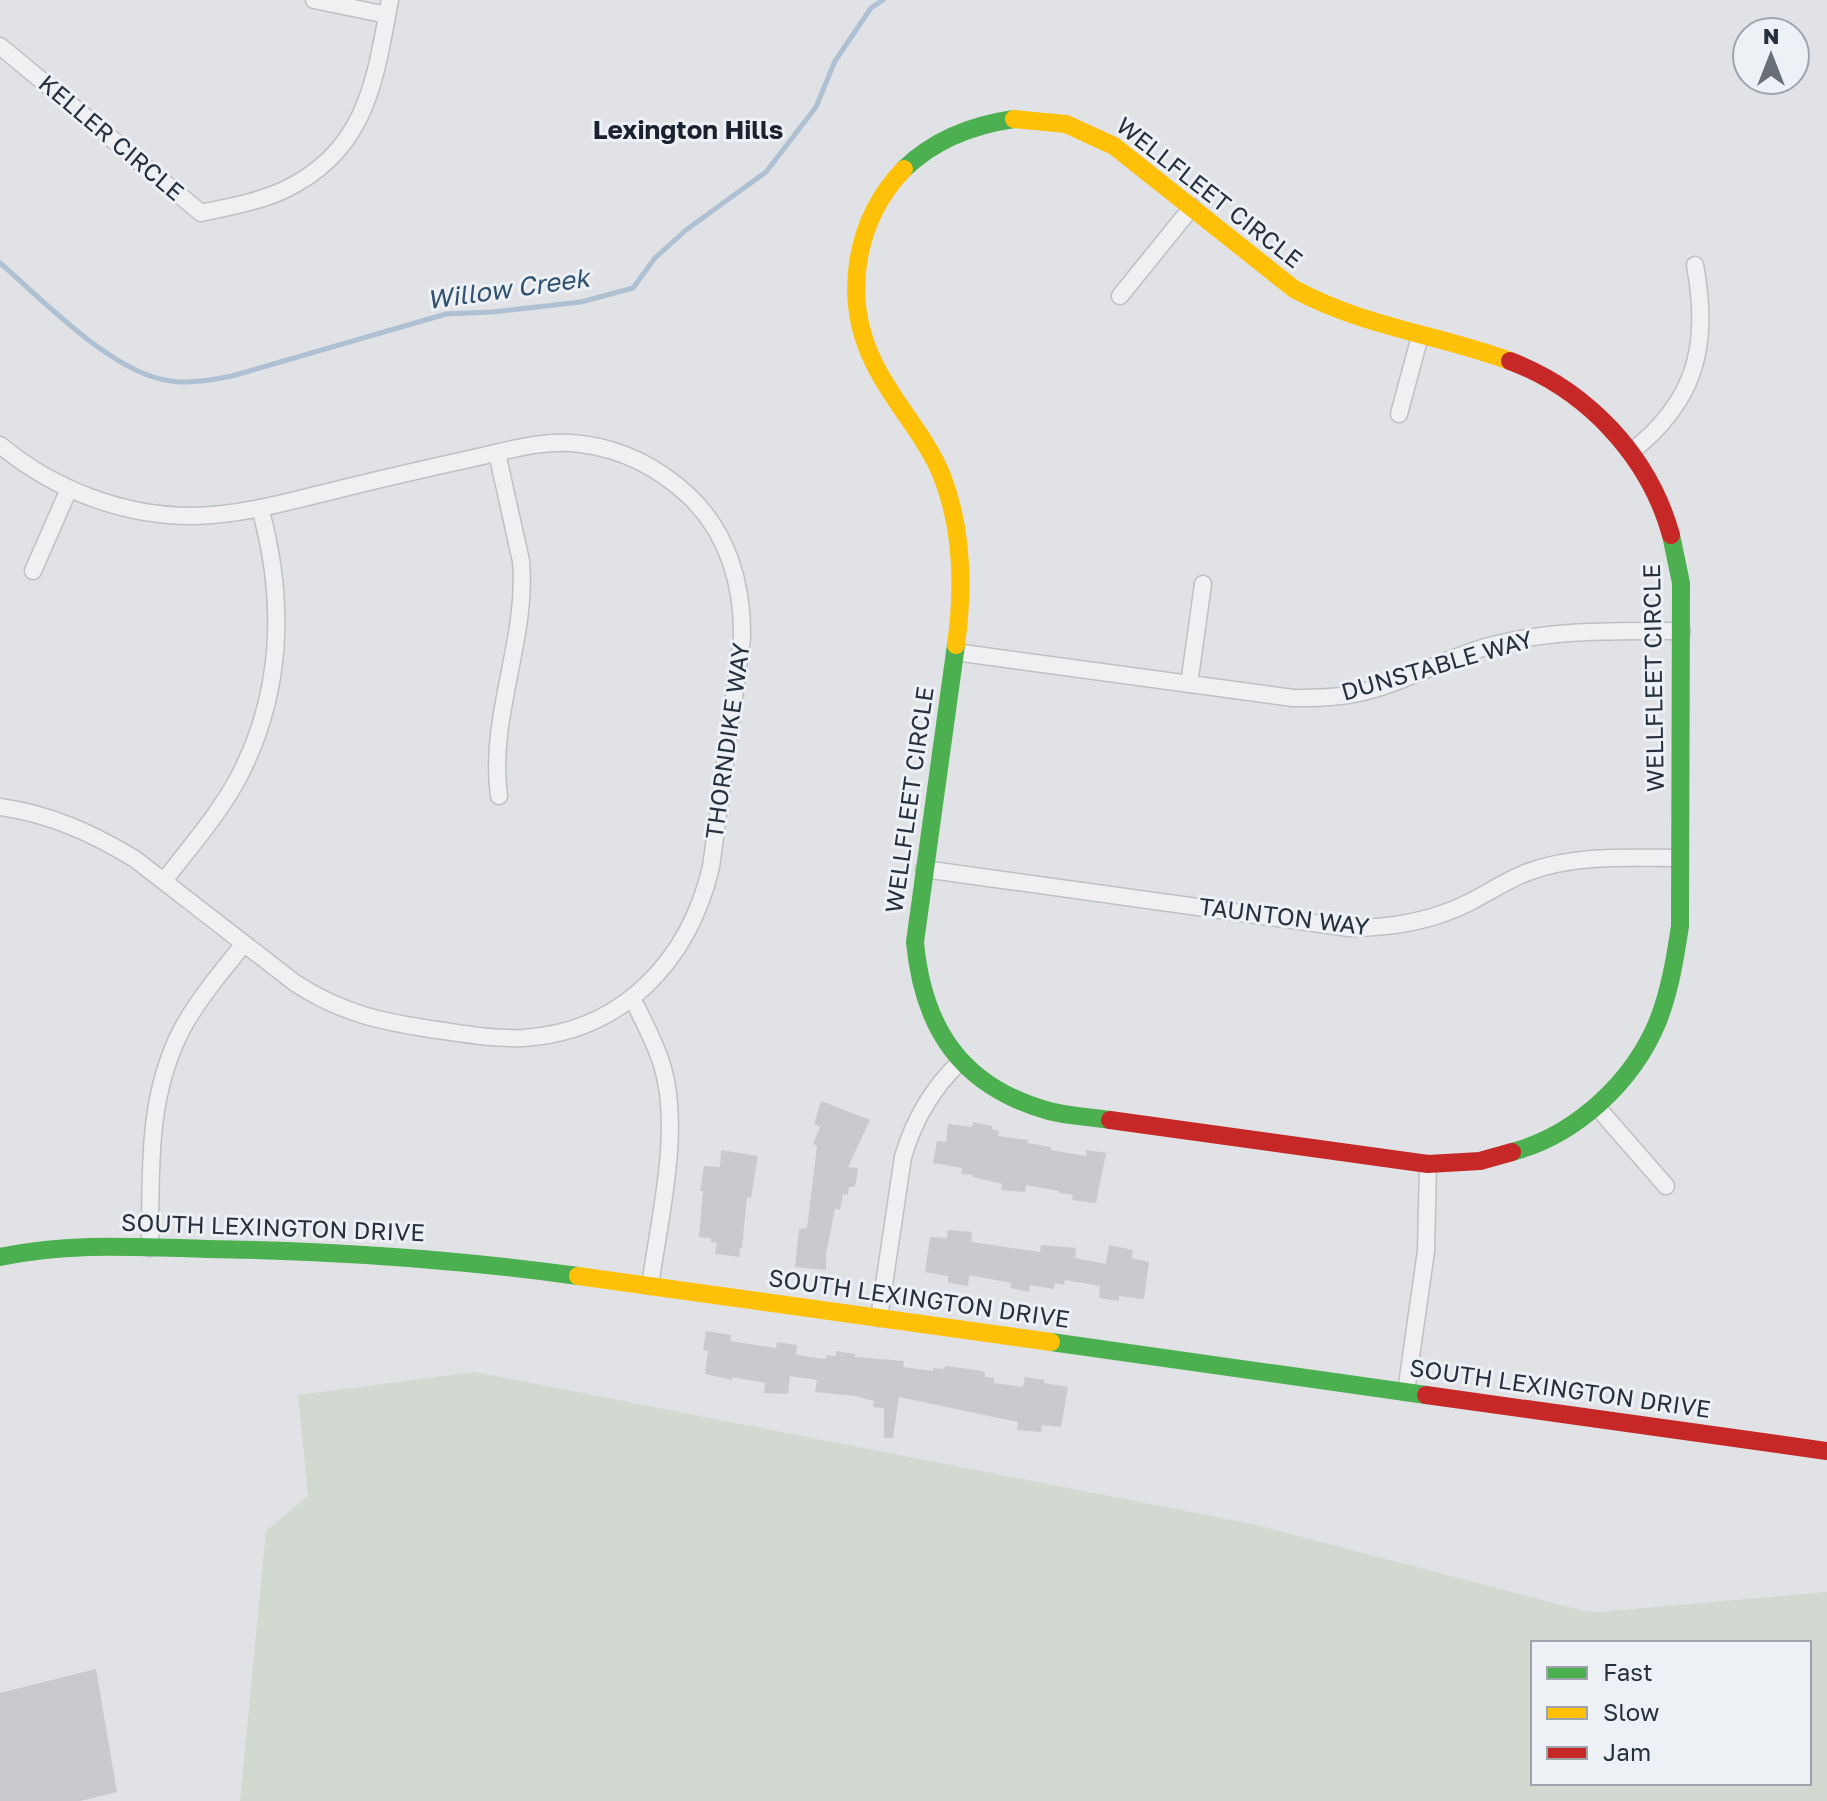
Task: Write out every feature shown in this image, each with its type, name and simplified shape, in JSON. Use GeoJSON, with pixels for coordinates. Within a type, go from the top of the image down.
{"type":"FeatureCollection","features":[{"type":"Feature","properties":{"kind":"street"},"geometry":{"type":"LineString","coordinates":[[314,0],[388,7]]}},
{"type":"Feature","properties":{"kind":"street","name":"KELLER CIRCLE"},"geometry":{"type":"LineString","coordinates":[[0,46],[201,213],[284,190],[314,172],[333,154],[350,134],[367,103],[377,69],[388,7]]}},
{"type":"Feature","properties":{"kind":"street","name":"WELLFLEET CIRCLE"},"geometry":{"type":"LineString","coordinates":[[1014,119],[1057,122],[1098,137],[1192,207],[1294,289],[1320,305],[1348,317],[1497,357],[1523,366],[1560,386],[1593,411],[1631,452],[1654,491],[1674,542],[1681,583],[1682,631],[1678,953],[1674,978],[1663,1014],[1646,1049],[1631,1070],[1597,1107],[1567,1130],[1523,1151],[1488,1161],[1428,1164],[1053,1112],[1019,1103],[974,1076],[934,1026],[917,976],[915,942],[955,652],[961,565],[952,506],[931,451],[874,362],[861,330],[855,295],[861,243],[873,210],[898,174],[931,146],[979,124],[1014,119]]}},
{"type":"Feature","properties":{"kind":"street"},"geometry":{"type":"LineString","coordinates":[[1120,296],[1192,207]]}},
{"type":"Feature","properties":{"kind":"street"},"geometry":{"type":"LineString","coordinates":[[1631,452],[1669,416],[1693,370],[1702,318],[1695,265]]}},
{"type":"Feature","properties":{"kind":"street"},"geometry":{"type":"LineString","coordinates":[[1399,414],[1420,336]]}},
{"type":"Feature","properties":{"kind":"street","name":"THORNDIKE WAY"},"geometry":{"type":"LineString","coordinates":[[0,445],[42,475],[69,489],[100,501],[162,514],[226,514],[260,508],[529,445],[579,444],[604,448],[652,467],[673,481],[708,518],[732,563],[743,613],[705,895],[681,946],[664,968],[632,998],[606,1015],[553,1034],[496,1038],[428,1029],[351,1013],[317,997],[135,859],[79,828],[49,817],[0,807]]}},
{"type":"Feature","properties":{"kind":"street"},"geometry":{"type":"LineString","coordinates":[[497,453],[523,579],[520,613],[497,739],[499,796]]}},
{"type":"Feature","properties":{"kind":"street"},"geometry":{"type":"LineString","coordinates":[[33,571],[69,489]]}},
{"type":"Feature","properties":{"kind":"street"},"geometry":{"type":"LineString","coordinates":[[164,881],[235,783],[263,717],[277,647],[278,611],[271,552],[260,508]]}},
{"type":"Feature","properties":{"kind":"street"},"geometry":{"type":"LineString","coordinates":[[1189,684],[1203,584]]}},
{"type":"Feature","properties":{"kind":"street","name":"DUNSTABLE WAY"},"geometry":{"type":"LineString","coordinates":[[955,652],[1293,698],[1325,698],[1385,686],[1447,659],[1538,635],[1585,631],[1682,631]]}},
{"type":"Feature","properties":{"kind":"street","name":"TAUNTON WAY"},"geometry":{"type":"LineString","coordinates":[[924,869],[1349,928],[1380,928],[1411,924],[1441,915],[1513,878],[1557,863],[1588,858],[1680,858]]}},
{"type":"Feature","properties":{"kind":"street"},"geometry":{"type":"LineString","coordinates":[[150,1248],[151,1136],[161,1081],[182,1030],[196,1006],[244,944]]}},
{"type":"Feature","properties":{"kind":"street"},"geometry":{"type":"LineString","coordinates":[[632,998],[662,1065],[670,1109],[670,1138],[650,1286]]}},
{"type":"Feature","properties":{"kind":"street"},"geometry":{"type":"LineString","coordinates":[[879,1318],[906,1145],[920,1111],[934,1090],[960,1062]]}},
{"type":"Feature","properties":{"kind":"street"},"geometry":{"type":"LineString","coordinates":[[1597,1107],[1666,1186]]}},
{"type":"Feature","properties":{"kind":"street"},"geometry":{"type":"LineString","coordinates":[[1406,1392],[1426,1251],[1428,1164]]}},
{"type":"Feature","properties":{"kind":"street","name":"SOUTH LEXINGTON DRIVE"},"geometry":{"type":"LineString","coordinates":[[0,1257],[52,1248],[319,1250],[421,1256],[1827,1451]]}},
{"type":"Feature","properties":{"kind":"shaded area"},"geometry":{"type":"Polygon","coordinates":[[[475,1372],[1252,1524],[1584,1611],[1827,1592],[1827,1801],[240,1801],[266,1531],[308,1496],[298,1395],[475,1372]]]}},
{"type":"Feature","properties":{"kind":"building"},"geometry":{"type":"Polygon","coordinates":[[[821,1101],[870,1120],[848,1167],[858,1168],[856,1183],[854,1187],[849,1187],[848,1195],[843,1194],[840,1210],[835,1209],[826,1270],[795,1267],[799,1229],[807,1228],[817,1146],[813,1144],[820,1127],[814,1124],[821,1101]]]}},
{"type":"Feature","properties":{"kind":"building"},"geometry":{"type":"Polygon","coordinates":[[[973,1122],[992,1126],[992,1129],[999,1131],[998,1136],[1028,1140],[1027,1143],[1051,1147],[1051,1150],[1086,1156],[1086,1150],[1106,1153],[1096,1203],[1072,1200],[1073,1195],[1026,1185],[1025,1192],[1001,1190],[1002,1184],[961,1174],[962,1168],[933,1163],[937,1141],[946,1142],[948,1124],[972,1127],[973,1122]]]}},
{"type":"Feature","properties":{"kind":"building"},"geometry":{"type":"Polygon","coordinates":[[[721,1150],[758,1156],[751,1198],[747,1197],[739,1257],[715,1254],[717,1243],[711,1242],[711,1238],[699,1237],[704,1166],[720,1167],[721,1150]]]}},
{"type":"Feature","properties":{"kind":"building"},"geometry":{"type":"Polygon","coordinates":[[[948,1230],[972,1232],[971,1242],[1040,1252],[1041,1245],[1076,1248],[1075,1258],[1106,1264],[1109,1245],[1133,1250],[1132,1258],[1149,1262],[1144,1299],[1119,1296],[1119,1301],[1099,1298],[1100,1286],[1065,1280],[1064,1285],[1055,1283],[1054,1289],[1030,1285],[1029,1292],[1010,1287],[1011,1283],[969,1275],[968,1286],[948,1283],[948,1276],[925,1272],[930,1237],[947,1238],[948,1230]]]}},
{"type":"Feature","properties":{"kind":"building"},"geometry":{"type":"Polygon","coordinates":[[[706,1331],[731,1335],[730,1341],[776,1348],[777,1342],[797,1345],[796,1355],[826,1359],[826,1355],[836,1356],[836,1351],[855,1354],[855,1357],[904,1361],[903,1367],[933,1371],[933,1368],[943,1369],[946,1366],[982,1371],[985,1377],[994,1378],[994,1383],[1023,1387],[1025,1377],[1044,1380],[1044,1383],[1068,1387],[1061,1427],[1042,1425],[1041,1432],[1017,1430],[1018,1422],[899,1397],[893,1438],[884,1438],[884,1408],[873,1407],[874,1401],[855,1396],[815,1392],[817,1380],[790,1376],[788,1394],[764,1393],[765,1383],[705,1374],[708,1351],[703,1350],[706,1331]]]}},
{"type":"Feature","properties":{"kind":"building"},"geometry":{"type":"Polygon","coordinates":[[[96,1669],[117,1792],[80,1801],[0,1801],[0,1693],[96,1669]]]}},
{"type":"Feature","properties":{"kind":"waterway","name":"Willow Creek"},"geometry":{"type":"LineString","coordinates":[[0,263],[103,351],[149,375],[179,382],[232,376],[446,314],[581,302],[633,288],[655,258],[686,230],[766,172],[816,107],[835,61],[871,8],[883,0]]}},
{"type":"Feature","properties":{"kind":"traffic: fast"},"geometry":{"type":"LineString","coordinates":[[904,169],[928,149],[955,135],[1014,119]]}},
{"type":"Feature","properties":{"kind":"traffic: fast"},"geometry":{"type":"LineString","coordinates":[[1512,1152],[1558,1133],[1580,1119],[1618,1085],[1647,1043],[1669,986],[1680,926],[1681,583],[1671,535]]}},
{"type":"Feature","properties":{"kind":"traffic: fast"},"geometry":{"type":"LineString","coordinates":[[956,645],[915,942],[927,1002],[952,1050],[970,1070],[992,1087],[1049,1111],[1110,1120]]}},
{"type":"Feature","properties":{"kind":"traffic: fast"},"geometry":{"type":"LineString","coordinates":[[0,1257],[51,1249],[103,1247],[253,1250],[439,1261],[578,1276]]}},
{"type":"Feature","properties":{"kind":"traffic: fast"},"geometry":{"type":"LineString","coordinates":[[1051,1342],[1426,1395]]}},
{"type":"Feature","properties":{"kind":"traffic: slow"},"geometry":{"type":"LineString","coordinates":[[1014,119],[1066,124],[1114,146],[1294,289],[1320,302],[1510,361]]}},
{"type":"Feature","properties":{"kind":"traffic: slow"},"geometry":{"type":"LineString","coordinates":[[904,169],[887,189],[864,235],[858,260],[858,311],[873,361],[935,461],[949,496],[958,538],[961,580],[956,645]]}},
{"type":"Feature","properties":{"kind":"traffic: slow"},"geometry":{"type":"LineString","coordinates":[[578,1276],[1051,1342]]}},
{"type":"Feature","properties":{"kind":"traffic: jam"},"geometry":{"type":"LineString","coordinates":[[1510,361],[1565,389],[1611,429],[1647,479],[1671,535]]}},
{"type":"Feature","properties":{"kind":"traffic: jam"},"geometry":{"type":"LineString","coordinates":[[1110,1120],[1428,1164],[1480,1161],[1512,1152]]}},
{"type":"Feature","properties":{"kind":"traffic: jam"},"geometry":{"type":"LineString","coordinates":[[1426,1395],[1827,1451]]}},
{"type":"Feature","properties":{"kind":"district","name":"Lexington Hills"},"geometry":{"type":"Point","coordinates":[688,130]}}]}
